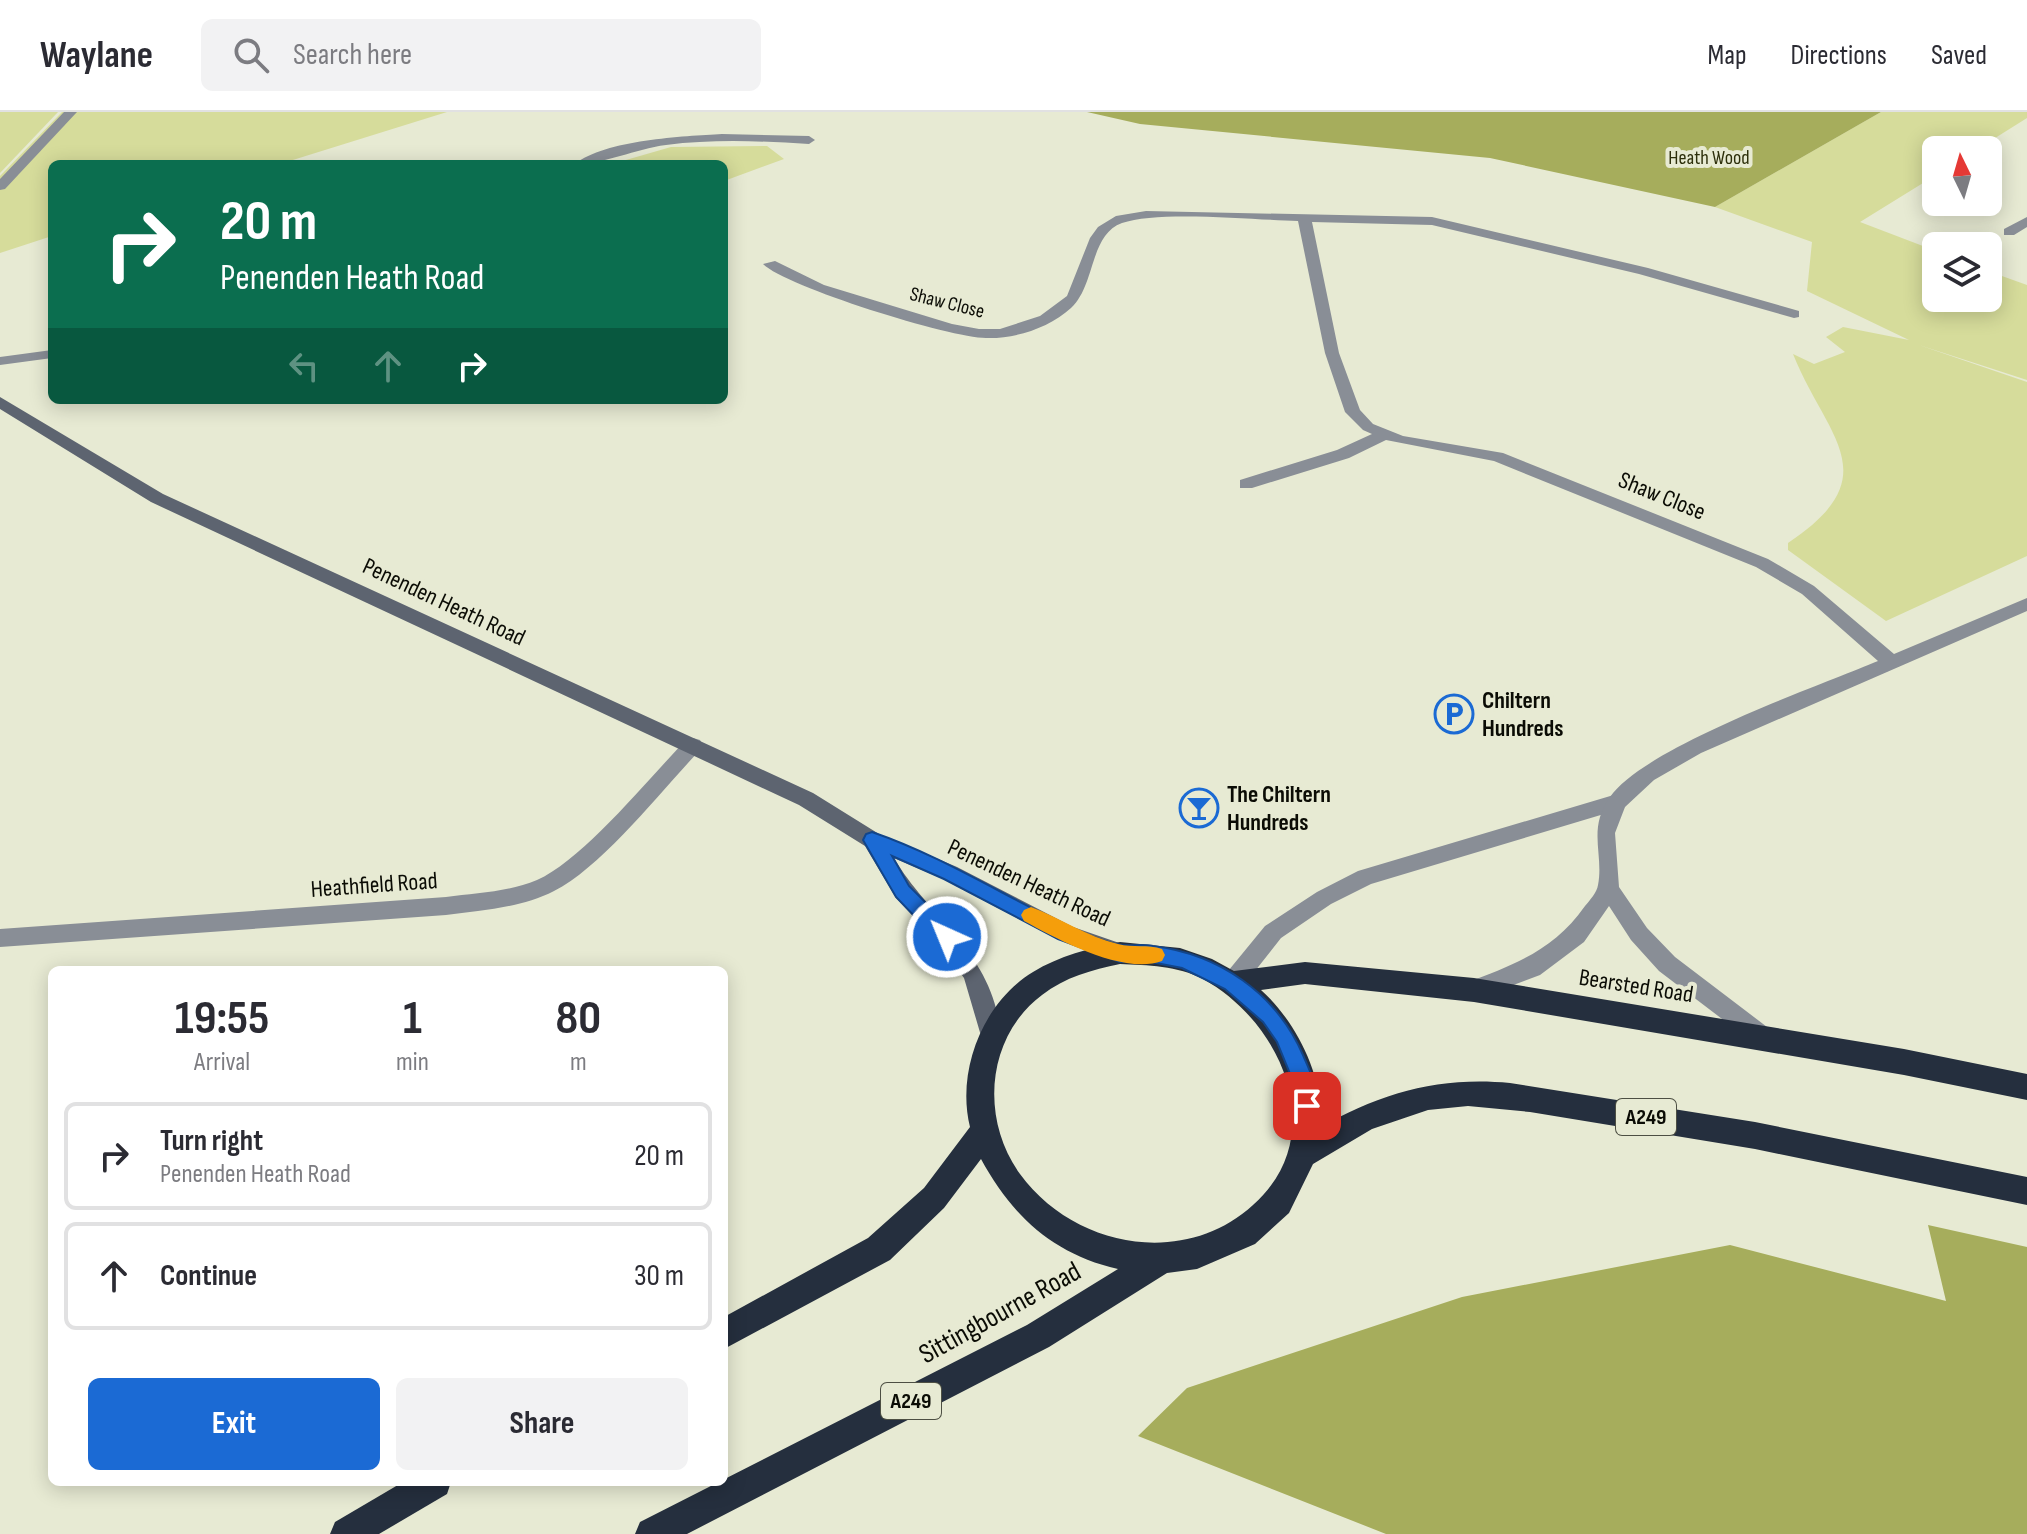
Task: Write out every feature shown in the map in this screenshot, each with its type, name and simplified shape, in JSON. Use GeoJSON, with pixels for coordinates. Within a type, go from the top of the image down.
{"type":"FeatureCollection","features":[{"type":"Feature","properties":{"kind":"highway"},"geometry":{"type":"LineString","coordinates":[[1120,953],[1151,954],[1182,960],[1212,971],[1232,983],[1270,1016],[1296,1058],[1307,1106],[1302,1155],[1290,1182],[1274,1206],[1252,1226],[1226,1242],[1196,1254],[1164,1258],[1130,1257],[1096,1249],[1064,1235],[1035,1215],[1012,1190],[995,1162],[983,1133],[979,1101],[982,1069],[992,1039],[1022,995],[1043,979],[1067,967],[1120,953]]}},
{"type":"Feature","properties":{"kind":"highway","name":"Bearsted Road"},"geometry":{"type":"LineString","coordinates":[[1232,983],[1305,973],[1474,990],[1763,1037],[2027,1087]]}},
{"type":"Feature","properties":{"kind":"highway","name":"A249"},"geometry":{"type":"LineString","coordinates":[[1302,1155],[1345,1127],[1406,1103],[1430,1097],[1497,1094],[1799,1144],[2027,1191]]}},
{"type":"Feature","properties":{"kind":"highway"},"geometry":{"type":"LineString","coordinates":[[728,1332],[879,1249],[934,1198],[983,1133]]}},
{"type":"Feature","properties":{"kind":"highway","name":"Sittingbourne Road"},"geometry":{"type":"LineString","coordinates":[[652,1534],[1038,1336],[1164,1258]]}},
{"type":"Feature","properties":{"kind":"highway"},"geometry":{"type":"LineString","coordinates":[[347,1534],[428,1486]]}},
{"type":"Feature","properties":{"kind":"street"},"geometry":{"type":"LineString","coordinates":[[0,186],[71,112]]}},
{"type":"Feature","properties":{"kind":"street"},"geometry":{"type":"LineString","coordinates":[[594,160],[637,147],[696,138],[809,140]]}},
{"type":"Feature","properties":{"kind":"street","name":"Shaw Close"},"geometry":{"type":"LineString","coordinates":[[770,264],[795,280],[821,290],[956,329],[991,334],[1035,324],[1061,309],[1080,288],[1095,235],[1114,222],[1162,214],[1432,221],[1643,271],[1794,314]]}},
{"type":"Feature","properties":{"kind":"street","name":"Shaw Close"},"geometry":{"type":"LineString","coordinates":[[1304,217],[1329,339],[1347,400],[1359,419],[1383,435],[1497,457],[1762,563],[1808,590],[1893,663]]}},
{"type":"Feature","properties":{"kind":"street"},"geometry":{"type":"LineString","coordinates":[[2009,232],[2027,221]]}},
{"type":"Feature","properties":{"kind":"street"},"geometry":{"type":"LineString","coordinates":[[0,361],[48,355]]}},
{"type":"Feature","properties":{"kind":"street","name":"Penenden Heath Road"},"geometry":{"type":"LineString","coordinates":[[0,402],[157,498],[693,745],[806,799],[872,840],[950,873],[1065,933],[1120,953]]}},
{"type":"Feature","properties":{"kind":"street"},"geometry":{"type":"LineString","coordinates":[[1246,484],[1343,454],[1383,435]]}},
{"type":"Feature","properties":{"kind":"street"},"geometry":{"type":"LineString","coordinates":[[1232,983],[1273,932],[1324,898],[1365,877],[1617,802],[1647,775],[1694,748],[2027,604]]}},
{"type":"Feature","properties":{"kind":"street","name":"Heathfield Road"},"geometry":{"type":"LineString","coordinates":[[0,938],[446,906],[512,897],[545,886],[575,868],[693,745]]}},
{"type":"Feature","properties":{"kind":"street"},"geometry":{"type":"LineString","coordinates":[[1617,802],[1605,833],[1609,889],[1639,934],[1667,964],[1763,1037]]}},
{"type":"Feature","properties":{"kind":"street","name":"Penenden Heath Road"},"geometry":{"type":"LineString","coordinates":[[872,840],[903,892],[947,937],[973,973],[984,1001],[992,1039]]}},
{"type":"Feature","properties":{"kind":"street"},"geometry":{"type":"LineString","coordinates":[[1474,990],[1532,968],[1576,936],[1609,889]]}},
{"type":"Feature","properties":{"kind":"green space"},"geometry":{"type":"Polygon","coordinates":[[[0,112],[58,112],[0,173],[0,112]]]}},
{"type":"Feature","properties":{"kind":"green space"},"geometry":{"type":"Polygon","coordinates":[[[62,112],[447,112],[293,160],[48,160],[48,237],[0,253],[0,176],[62,112]]]}},
{"type":"Feature","properties":{"kind":"green space","name":"Heath Wood"},"geometry":{"type":"Polygon","coordinates":[[[1087,112],[1881,112],[1715,207],[1490,158],[1140,124],[1087,112]]]}},
{"type":"Feature","properties":{"kind":"green space"},"geometry":{"type":"Polygon","coordinates":[[[1881,112],[2027,112],[2027,118],[1998,136],[1922,136],[1922,184],[1860,222],[1922,246],[1922,312],[2002,312],[2002,276],[2027,285],[2027,380],[1919,345],[2027,382],[2027,556],[1886,621],[1788,550],[1788,543],[1819,519],[1836,496],[1843,475],[1841,454],[1833,432],[1793,354],[1814,364],[1845,352],[1826,337],[1843,327],[1909,340],[1807,291],[1812,242],[1715,207],[1881,112]]]}},
{"type":"Feature","properties":{"kind":"green space"},"geometry":{"type":"Polygon","coordinates":[[[767,146],[784,159],[728,180],[728,160],[626,160],[671,147],[767,146]]]}},
{"type":"Feature","properties":{"kind":"green space"},"geometry":{"type":"Polygon","coordinates":[[[1928,1225],[2027,1247],[2027,1534],[1386,1534],[1138,1436],[1187,1388],[1462,1297],[1730,1245],[1946,1301],[1928,1225]]]}},
{"type":"Feature","properties":{"kind":"slow traffic"},"geometry":{"type":"LineString","coordinates":[[1031,915],[1065,933],[1120,953],[1155,955]]}},
{"type":"Feature","properties":{"kind":"place","name":"Chiltern Hundreds"},"geometry":{"type":"Point","coordinates":[1454,714]}},
{"type":"Feature","properties":{"kind":"place","name":"The Chiltern Hundreds"},"geometry":{"type":"Point","coordinates":[1199,808]}},
{"type":"Feature","properties":{"kind":"route"},"geometry":{"type":"LineString","coordinates":[[947,937],[903,892],[872,840],[950,873],[1065,933],[1120,953],[1151,954],[1182,960],[1212,971],[1232,983],[1270,1016],[1284,1036],[1296,1058],[1307,1106]]}}]}
